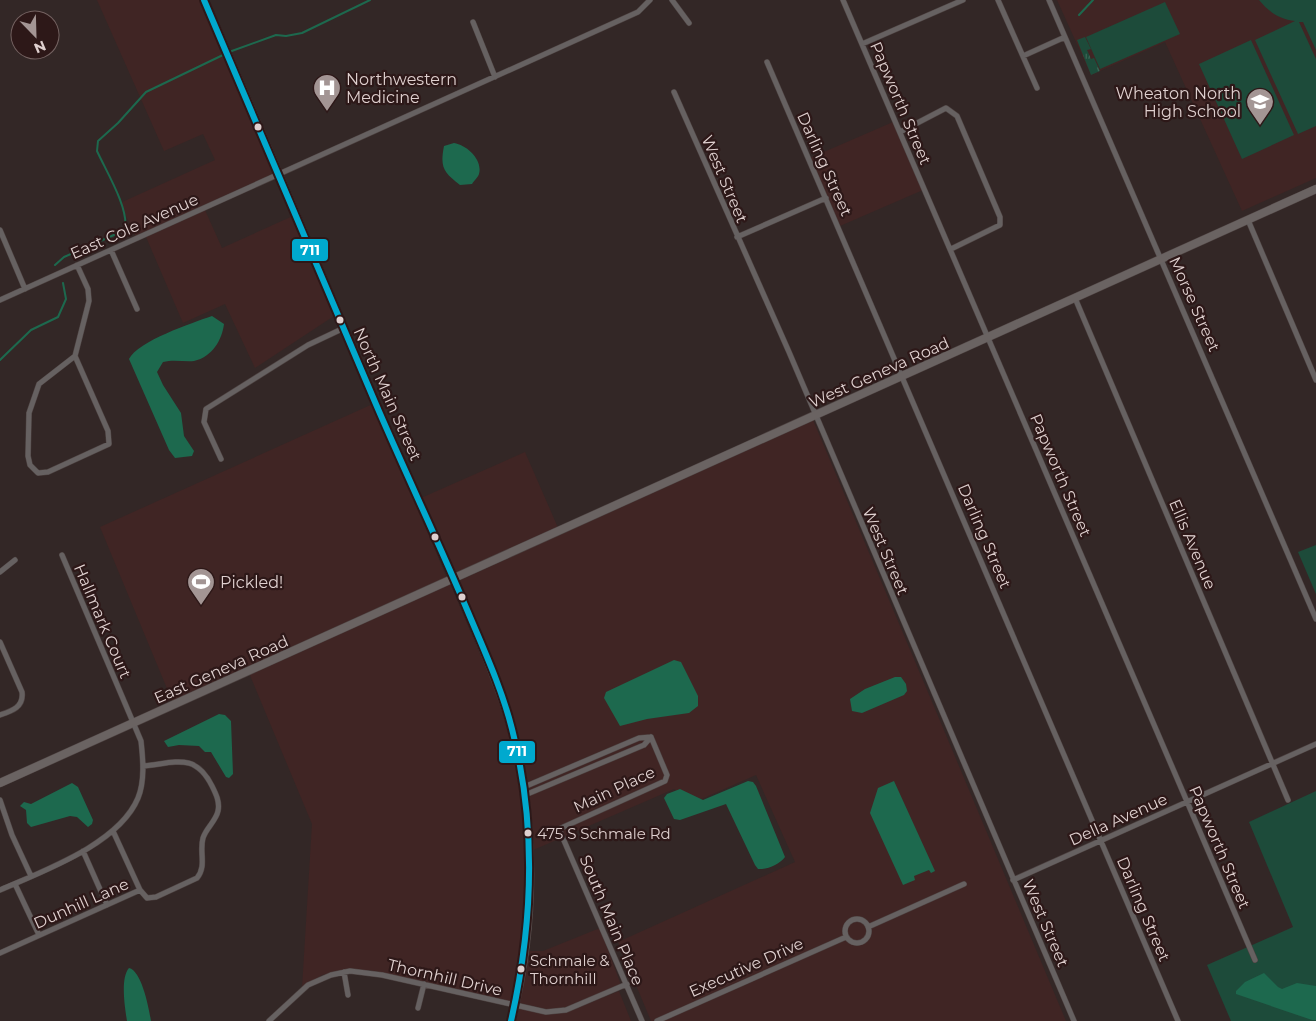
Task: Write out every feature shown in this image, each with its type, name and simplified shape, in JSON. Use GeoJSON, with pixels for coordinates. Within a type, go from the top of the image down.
{"type":"FeatureCollection","features":[{"type":"Feature","properties":{"kind":"main road","name":"North Main Street"},"geometry":{"type":"LineString","coordinates":[[204,0],[453,579],[503,702],[512,731],[524,791],[530,855],[529,911],[524,958],[511,1021]]}},
{"type":"Feature","properties":{"kind":"main road","name":"West Geneva Road"},"geometry":{"type":"LineString","coordinates":[[453,579],[1316,189]]}},
{"type":"Feature","properties":{"kind":"main road","name":"East Geneva Road"},"geometry":{"type":"LineString","coordinates":[[0,783],[453,579]]}},
{"type":"Feature","properties":{"kind":"street","name":"East Cole Avenue"},"geometry":{"type":"LineString","coordinates":[[0,300],[638,12],[650,0]]}},
{"type":"Feature","properties":{"kind":"street"},"geometry":{"type":"LineString","coordinates":[[672,0],[689,23]]}},
{"type":"Feature","properties":{"kind":"street","name":"Papworth Street"},"geometry":{"type":"LineString","coordinates":[[843,0],[1255,960]]}},
{"type":"Feature","properties":{"kind":"street"},"geometry":{"type":"LineString","coordinates":[[862,44],[963,0]]}},
{"type":"Feature","properties":{"kind":"street"},"geometry":{"type":"LineString","coordinates":[[998,0],[1037,88]]}},
{"type":"Feature","properties":{"kind":"street","name":"Morse Street"},"geometry":{"type":"LineString","coordinates":[[1049,0],[1316,619]]}},
{"type":"Feature","properties":{"kind":"street"},"geometry":{"type":"LineString","coordinates":[[472,22],[495,77]]}},
{"type":"Feature","properties":{"kind":"street"},"geometry":{"type":"LineString","coordinates":[[1023,56],[1065,37]]}},
{"type":"Feature","properties":{"kind":"street","name":"Darling Street"},"geometry":{"type":"LineString","coordinates":[[768,62],[1178,1021]]}},
{"type":"Feature","properties":{"kind":"street","name":"West Street"},"geometry":{"type":"LineString","coordinates":[[674,92],[789,352],[1074,1021]]}},
{"type":"Feature","properties":{"kind":"street"},"geometry":{"type":"LineString","coordinates":[[900,132],[946,108],[957,116],[1000,217],[1000,225],[951,249]]}},
{"type":"Feature","properties":{"kind":"street"},"geometry":{"type":"LineString","coordinates":[[737,237],[826,198]]}},
{"type":"Feature","properties":{"kind":"street"},"geometry":{"type":"LineString","coordinates":[[1248,220],[1316,380]]}},
{"type":"Feature","properties":{"kind":"street"},"geometry":{"type":"LineString","coordinates":[[0,230],[25,289]]}},
{"type":"Feature","properties":{"kind":"street"},"geometry":{"type":"LineString","coordinates":[[111,250],[137,309]]}},
{"type":"Feature","properties":{"kind":"street"},"geometry":{"type":"LineString","coordinates":[[75,356],[108,431],[110,444],[48,472],[38,473],[30,465],[28,456],[29,413],[39,384],[75,356],[89,301],[88,289],[78,265]]}},
{"type":"Feature","properties":{"kind":"street","name":"Ellis Avenue"},"geometry":{"type":"LineString","coordinates":[[1075,298],[1288,800]]}},
{"type":"Feature","properties":{"kind":"street"},"geometry":{"type":"LineString","coordinates":[[221,459],[204,422],[206,409],[308,345],[344,328]]}},
{"type":"Feature","properties":{"kind":"street","name":"Hallmark Court"},"geometry":{"type":"LineString","coordinates":[[0,890],[83,852],[113,831],[132,809],[139,797],[143,766],[140,741],[62,555]]}},
{"type":"Feature","properties":{"kind":"street"},"geometry":{"type":"LineString","coordinates":[[0,572],[14,560]]}},
{"type":"Feature","properties":{"kind":"street"},"geometry":{"type":"LineString","coordinates":[[0,642],[22,692],[20,705],[0,715]]}},
{"type":"Feature","properties":{"kind":"street"},"geometry":{"type":"LineString","coordinates":[[524,791],[639,738],[651,737]]}},
{"type":"Feature","properties":{"kind":"street","name":"Main Place"},"geometry":{"type":"LineString","coordinates":[[524,791],[644,745],[651,737],[667,775],[665,782],[559,829]]}},
{"type":"Feature","properties":{"kind":"street","name":"Della Avenue"},"geometry":{"type":"LineString","coordinates":[[1013,880],[1316,744]]}},
{"type":"Feature","properties":{"kind":"street","name":"Dunhill Lane"},"geometry":{"type":"LineString","coordinates":[[0,953],[140,890],[143,896],[151,899],[197,878],[203,867],[203,836],[218,809],[214,791],[205,772],[192,763],[143,766]]}},
{"type":"Feature","properties":{"kind":"street"},"geometry":{"type":"LineString","coordinates":[[0,800],[12,835],[32,876]]}},
{"type":"Feature","properties":{"kind":"street","name":"South Main Place"},"geometry":{"type":"LineString","coordinates":[[559,829],[642,1021]]}},
{"type":"Feature","properties":{"kind":"street"},"geometry":{"type":"LineString","coordinates":[[113,831],[140,890]]}},
{"type":"Feature","properties":{"kind":"street"},"geometry":{"type":"LineString","coordinates":[[83,852],[107,905]]}},
{"type":"Feature","properties":{"kind":"street"},"geometry":{"type":"LineString","coordinates":[[15,884],[39,936]]}},
{"type":"Feature","properties":{"kind":"street","name":"Executive Drive"},"geometry":{"type":"LineString","coordinates":[[657,1021],[846,937],[851,942],[859,943],[868,936],[868,928],[964,884]]}},
{"type":"Feature","properties":{"kind":"street"},"geometry":{"type":"LineString","coordinates":[[846,937],[845,929],[852,920],[860,920],[868,928]]}},
{"type":"Feature","properties":{"kind":"street"},"geometry":{"type":"LineString","coordinates":[[344,972],[348,995]]}},
{"type":"Feature","properties":{"kind":"street","name":"Thornhill Drive"},"geometry":{"type":"LineString","coordinates":[[269,1021],[308,985],[323,977],[344,972],[370,972],[546,1012],[562,1011],[627,984]]}},
{"type":"Feature","properties":{"kind":"street"},"geometry":{"type":"LineString","coordinates":[[418,1008],[424,984]]}},
{"type":"Feature","properties":{"kind":"shaded area"},"geometry":{"type":"Polygon","coordinates":[[[97,0],[201,0],[276,174],[136,237],[120,203],[215,160],[203,134],[164,151],[97,0]]]}},
{"type":"Feature","properties":{"kind":"shaded area","name":"Wheaton North High School"},"geometry":{"type":"Polygon","coordinates":[[[1057,0],[1316,0],[1316,178],[1242,211],[1165,42],[1091,75],[1057,0]]]}},
{"type":"Feature","properties":{"kind":"shaded area"},"geometry":{"type":"Polygon","coordinates":[[[893,122],[923,190],[840,226],[810,158],[893,122]]]}},
{"type":"Feature","properties":{"kind":"shaded area"},"geometry":{"type":"Polygon","coordinates":[[[454,143],[469,150],[479,164],[479,174],[472,184],[460,185],[444,168],[442,159],[444,146],[454,143]]]}},
{"type":"Feature","properties":{"kind":"shaded area"},"geometry":{"type":"Polygon","coordinates":[[[205,210],[222,248],[295,215],[337,314],[255,368],[225,304],[183,323],[146,237],[205,210]]]}},
{"type":"Feature","properties":{"kind":"shaded area"},"geometry":{"type":"Polygon","coordinates":[[[212,316],[224,324],[221,336],[211,352],[194,361],[163,362],[157,372],[181,413],[184,436],[194,451],[192,456],[175,458],[169,450],[129,359],[134,352],[154,339],[212,316]]]}},
{"type":"Feature","properties":{"kind":"shaded area"},"geometry":{"type":"Polygon","coordinates":[[[375,403],[447,579],[173,703],[100,527],[375,403]]]}},
{"type":"Feature","properties":{"kind":"shaded area"},"geometry":{"type":"Polygon","coordinates":[[[813,420],[1066,1021],[651,1021],[618,942],[795,862],[756,775],[697,801],[674,789],[531,851],[516,734],[458,581],[813,420]]]}},
{"type":"Feature","properties":{"kind":"shaded area"},"geometry":{"type":"Polygon","coordinates":[[[525,452],[559,530],[453,577],[421,498],[525,452]]]}},
{"type":"Feature","properties":{"kind":"shaded area"},"geometry":{"type":"Polygon","coordinates":[[[450,583],[501,704],[513,745],[522,794],[527,855],[526,912],[515,1003],[369,970],[345,970],[322,975],[302,988],[312,824],[249,673],[450,583]]]}},
{"type":"Feature","properties":{"kind":"shaded area"},"geometry":{"type":"Polygon","coordinates":[[[674,660],[681,662],[698,696],[698,706],[689,713],[647,719],[620,726],[604,698],[606,692],[674,660]]]}},
{"type":"Feature","properties":{"kind":"shaded area"},"geometry":{"type":"Polygon","coordinates":[[[895,677],[901,677],[906,684],[907,691],[904,695],[862,713],[852,711],[850,699],[865,689],[895,677]]]}},
{"type":"Feature","properties":{"kind":"shaded area"},"geometry":{"type":"Polygon","coordinates":[[[219,714],[225,715],[231,721],[233,774],[229,778],[226,777],[211,752],[205,752],[199,746],[179,745],[168,747],[164,741],[219,714]]]}},
{"type":"Feature","properties":{"kind":"shaded area"},"geometry":{"type":"Polygon","coordinates":[[[748,781],[753,782],[756,786],[785,857],[777,864],[765,869],[758,869],[755,865],[726,804],[680,820],[674,819],[664,798],[667,794],[680,789],[703,800],[748,781]]]}},
{"type":"Feature","properties":{"kind":"shaded area"},"geometry":{"type":"Polygon","coordinates":[[[894,781],[935,871],[931,873],[929,870],[914,876],[915,880],[903,885],[870,813],[878,788],[894,781]]]}},
{"type":"Feature","properties":{"kind":"shaded area"},"geometry":{"type":"Polygon","coordinates":[[[72,783],[78,787],[93,820],[92,824],[88,827],[77,817],[70,816],[31,827],[27,823],[26,810],[20,806],[24,802],[31,804],[72,783]]]}},
{"type":"Feature","properties":{"kind":"shaded area"},"geometry":{"type":"Polygon","coordinates":[[[600,928],[621,985],[571,1006],[551,1010],[519,1003],[526,951],[543,951],[600,928]]]}},
{"type":"Feature","properties":{"kind":"shaded area"},"geometry":{"type":"Polygon","coordinates":[[[129,968],[138,976],[141,983],[151,1021],[127,1021],[124,986],[126,973],[129,968]]]}},
{"type":"Feature","properties":{"kind":"shaded area"},"geometry":{"type":"Polygon","coordinates":[[[1264,973],[1282,989],[1297,983],[1316,986],[1316,1020],[1236,994],[1236,991],[1245,982],[1264,973]]]}},
{"type":"Feature","properties":{"kind":"shaded area"},"geometry":{"type":"Polygon","coordinates":[[[619,991],[631,1021],[513,1021],[518,1007],[534,1011],[572,1010],[619,991]]]}},
{"type":"Feature","properties":{"kind":"green space"},"geometry":{"type":"Polygon","coordinates":[[[1259,0],[1316,0],[1316,50],[1303,22],[1299,22],[1316,59],[1316,126],[1298,134],[1255,40],[1295,21],[1284,19],[1275,14],[1259,0]]]}},
{"type":"Feature","properties":{"kind":"green space"},"geometry":{"type":"Polygon","coordinates":[[[1165,2],[1180,34],[1100,69],[1086,37],[1165,2]]]}},
{"type":"Feature","properties":{"kind":"green space"},"geometry":{"type":"Polygon","coordinates":[[[1085,37],[1091,49],[1087,50],[1091,59],[1094,58],[1100,71],[1091,75],[1077,40],[1085,37]]]}},
{"type":"Feature","properties":{"kind":"green space"},"geometry":{"type":"Polygon","coordinates":[[[1251,40],[1294,135],[1242,159],[1199,64],[1251,40]]]}},
{"type":"Feature","properties":{"kind":"green space"},"geometry":{"type":"Polygon","coordinates":[[[1316,545],[1316,594],[1298,552],[1316,545]]]}},
{"type":"Feature","properties":{"kind":"green space"},"geometry":{"type":"Polygon","coordinates":[[[1316,791],[1316,1021],[1231,1021],[1207,965],[1293,927],[1249,822],[1316,791]]]}},
{"type":"Feature","properties":{"kind":"waterway"},"geometry":{"type":"LineString","coordinates":[[229,52],[276,35],[286,36],[302,33],[370,0]]}},
{"type":"Feature","properties":{"kind":"waterway"},"geometry":{"type":"LineString","coordinates":[[1079,15],[1093,0]]}},
{"type":"Feature","properties":{"kind":"waterway"},"geometry":{"type":"LineString","coordinates":[[125,229],[124,211],[97,151],[98,141],[118,123],[146,92],[225,54]]}},
{"type":"Feature","properties":{"kind":"waterway"},"geometry":{"type":"LineString","coordinates":[[55,265],[64,257],[114,235]]}},
{"type":"Feature","properties":{"kind":"waterway"},"geometry":{"type":"LineString","coordinates":[[0,360],[31,330],[58,317],[66,299],[63,283]]}},
{"type":"Feature","properties":{"kind":"transit line","name":"711"},"geometry":{"type":"LineString","coordinates":[[204,0],[375,402],[480,641],[508,714],[520,765],[525,802],[529,875],[528,912],[524,948],[511,1021]]}},
{"type":"Feature","properties":{"kind":"place","name":"Northwestern Medicine"},"geometry":{"type":"Point","coordinates":[327,112]}},
{"type":"Feature","properties":{"kind":"place","name":"Wheaton North High School"},"geometry":{"type":"Point","coordinates":[1260,126]}},
{"type":"Feature","properties":{"kind":"place","name":"Pickled!"},"geometry":{"type":"Point","coordinates":[201,606]}},
{"type":"Feature","properties":{"kind":"place","name":"475 S Schmale Rd"},"geometry":{"type":"Point","coordinates":[528,833]}},
{"type":"Feature","properties":{"kind":"place","name":"Schmale & Thornhill"},"geometry":{"type":"Point","coordinates":[521,969]}}]}
